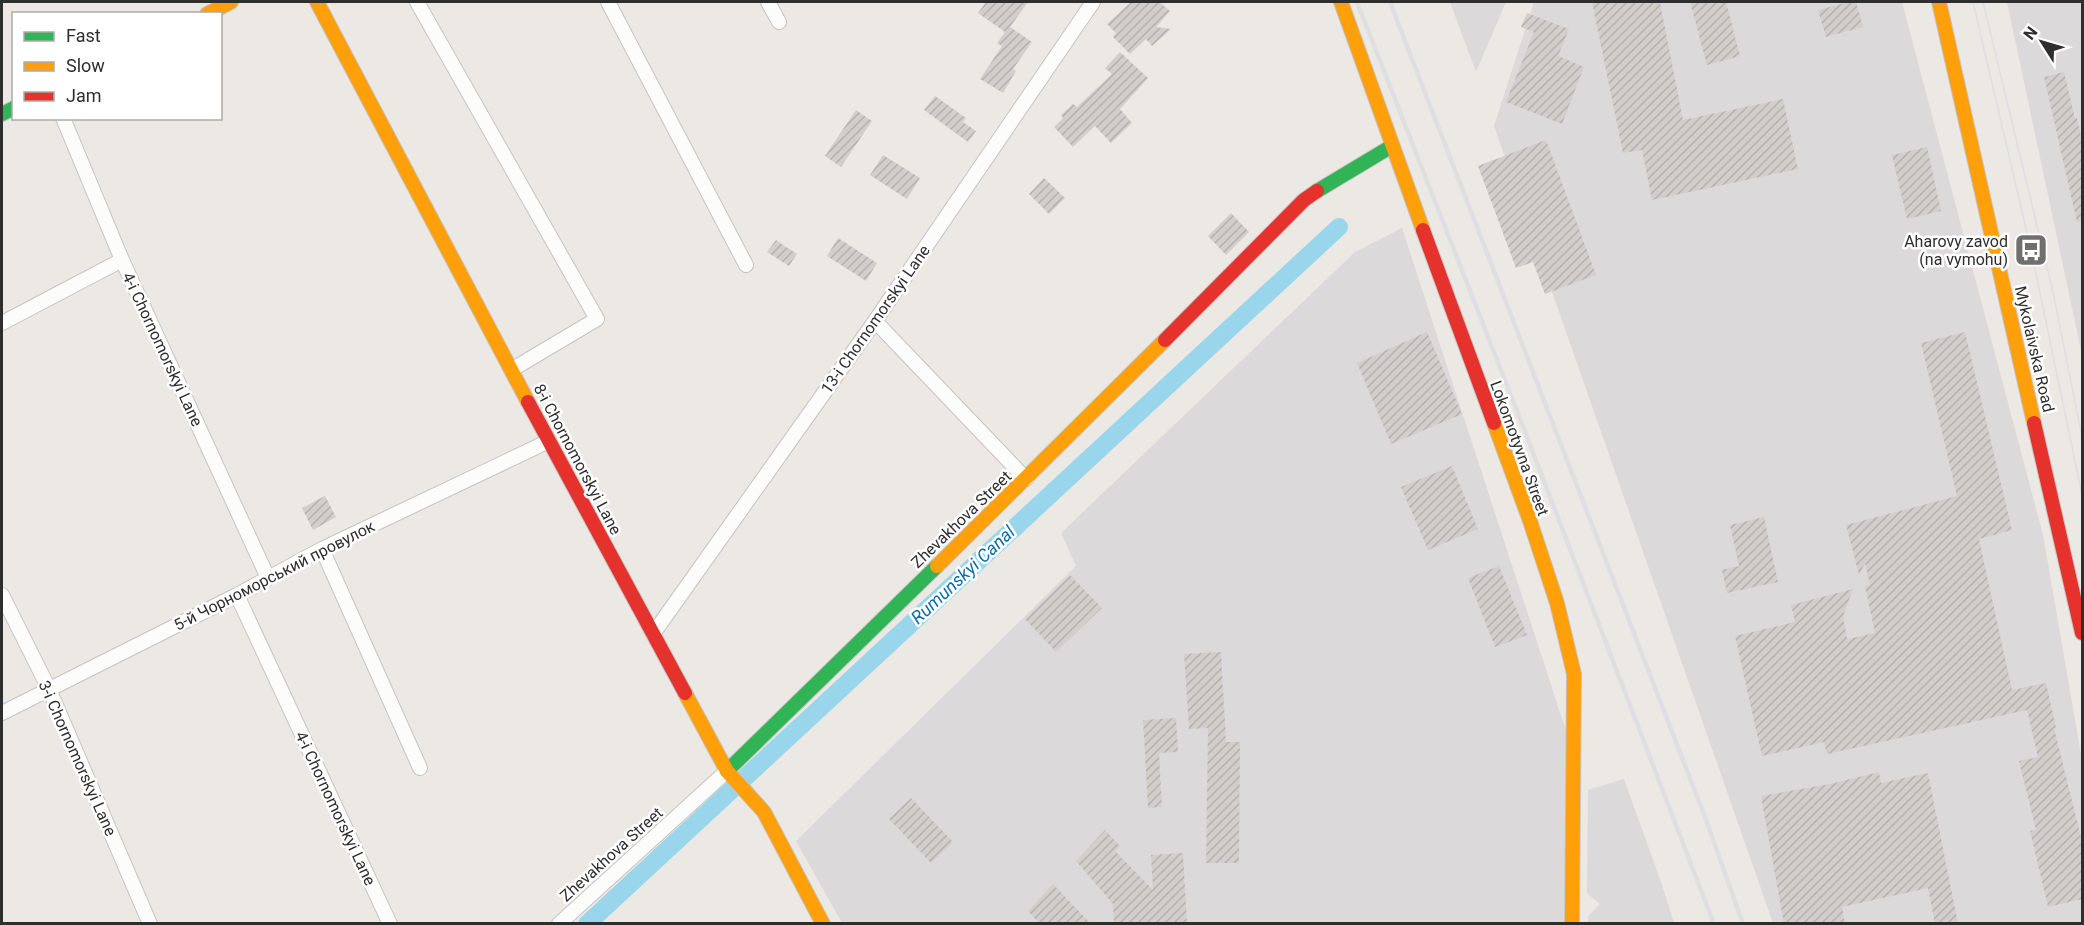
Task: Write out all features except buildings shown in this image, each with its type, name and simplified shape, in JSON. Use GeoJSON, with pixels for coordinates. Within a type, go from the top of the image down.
{"type":"FeatureCollection","features":[{"type":"Feature","properties":{"kind":"street"},"geometry":{"type":"LineString","coordinates":[[211,12],[231,2]]}},
{"type":"Feature","properties":{"kind":"street","name":"8-i Chornomorskyi Lane"},"geometry":{"type":"LineString","coordinates":[[317,2],[511,370],[727,771],[764,812],[823,924]]}},
{"type":"Feature","properties":{"kind":"street"},"geometry":{"type":"LineString","coordinates":[[417,2],[597,319],[511,370]]}},
{"type":"Feature","properties":{"kind":"street"},"geometry":{"type":"LineString","coordinates":[[608,2],[746,265]]}},
{"type":"Feature","properties":{"kind":"street"},"geometry":{"type":"LineString","coordinates":[[768,2],[779,22]]}},
{"type":"Feature","properties":{"kind":"street","name":"13-i Chornomorskyi Lane"},"geometry":{"type":"LineString","coordinates":[[653,634],[875,321],[1092,2]]}},
{"type":"Feature","properties":{"kind":"street","name":"Lokomotyvna Street"},"geometry":{"type":"LineString","coordinates":[[1341,2],[1530,522],[1557,603],[1574,674],[1572,924]]}},
{"type":"Feature","properties":{"kind":"street","name":"Mykolaivska Road"},"geometry":{"type":"LineString","coordinates":[[1939,2],[2082,633]]}},
{"type":"Feature","properties":{"kind":"street","name":"4-i Chornomorskyi Lane"},"geometry":{"type":"LineString","coordinates":[[64,120],[122,260],[268,578]]}},
{"type":"Feature","properties":{"kind":"street","name":"Zhevakhova Street"},"geometry":{"type":"LineString","coordinates":[[559,924],[727,771],[1026,479],[1304,200],[1328,183],[1392,146]]}},
{"type":"Feature","properties":{"kind":"street"},"geometry":{"type":"LineString","coordinates":[[2,323],[122,260]]}},
{"type":"Feature","properties":{"kind":"street"},"geometry":{"type":"LineString","coordinates":[[875,321],[1026,479]]}},
{"type":"Feature","properties":{"kind":"street","name":"5-й Чорноморський провулок"},"geometry":{"type":"LineString","coordinates":[[2,713],[237,595],[322,549],[549,441]]}},
{"type":"Feature","properties":{"kind":"street"},"geometry":{"type":"LineString","coordinates":[[322,549],[420,768]]}},
{"type":"Feature","properties":{"kind":"street","name":"3-i Chornomorskyi Lane"},"geometry":{"type":"LineString","coordinates":[[2,595],[49,689],[150,924]]}},
{"type":"Feature","properties":{"kind":"street","name":"4-i Chornomorskyi Lane"},"geometry":{"type":"LineString","coordinates":[[237,595],[390,924]]}},
{"type":"Feature","properties":{"kind":"shaded area"},"geometry":{"type":"Polygon","coordinates":[[[1450,2],[1506,2],[1476,72],[1450,2]]]}},
{"type":"Feature","properties":{"kind":"shaded area"},"geometry":{"type":"Polygon","coordinates":[[[1534,2],[1902,2],[2043,535],[2082,760],[2082,923],[1773,923],[1494,126],[1534,2]]]}},
{"type":"Feature","properties":{"kind":"shaded area"},"geometry":{"type":"Polygon","coordinates":[[[2007,2],[2082,2],[2082,355],[2007,2]]]}},
{"type":"Feature","properties":{"kind":"shaded area"},"geometry":{"type":"Polygon","coordinates":[[[1402,228],[1569,740],[1564,923],[842,923],[796,841],[1076,566],[1061,533],[1355,252],[1402,228]]]}},
{"type":"Feature","properties":{"kind":"shaded area"},"geometry":{"type":"Polygon","coordinates":[[[1624,779],[1674,923],[1588,923],[1588,916],[1600,904],[1587,893],[1588,790],[1624,779]]]}},
{"type":"Feature","properties":{"kind":"waterway","name":"Rumunskyi Canal"},"geometry":{"type":"LineString","coordinates":[[587,924],[1339,227]]}},
{"type":"Feature","properties":{"kind":"tram line"},"geometry":{"type":"LineString","coordinates":[[1973,2],[2031,250],[2082,495]]}},
{"type":"Feature","properties":{"kind":"tram line"},"geometry":{"type":"LineString","coordinates":[[1983,2],[2053,292],[2082,437]]}},
{"type":"Feature","properties":{"kind":"railway"},"geometry":{"type":"LineString","coordinates":[[1357,2],[1714,924]]}},
{"type":"Feature","properties":{"kind":"railway"},"geometry":{"type":"LineString","coordinates":[[1390,2],[1705,817],[1743,924]]}},
{"type":"Feature","properties":{"kind":"traffic: fast"},"geometry":{"type":"LineString","coordinates":[[2,114],[12,109]]}},
{"type":"Feature","properties":{"kind":"traffic: fast"},"geometry":{"type":"LineString","coordinates":[[1317,191],[1392,146]]}},
{"type":"Feature","properties":{"kind":"traffic: fast"},"geometry":{"type":"LineString","coordinates":[[727,771],[937,566]]}},
{"type":"Feature","properties":{"kind":"traffic: slow"},"geometry":{"type":"LineString","coordinates":[[211,12],[231,2]]}},
{"type":"Feature","properties":{"kind":"traffic: slow"},"geometry":{"type":"LineString","coordinates":[[317,2],[528,402]]}},
{"type":"Feature","properties":{"kind":"traffic: slow"},"geometry":{"type":"LineString","coordinates":[[1341,2],[1423,230]]}},
{"type":"Feature","properties":{"kind":"traffic: slow"},"geometry":{"type":"LineString","coordinates":[[1939,2],[2034,423]]}},
{"type":"Feature","properties":{"kind":"traffic: slow"},"geometry":{"type":"LineString","coordinates":[[937,566],[1165,340]]}},
{"type":"Feature","properties":{"kind":"traffic: slow"},"geometry":{"type":"LineString","coordinates":[[1494,423],[1557,603],[1574,674],[1572,924]]}},
{"type":"Feature","properties":{"kind":"traffic: slow"},"geometry":{"type":"LineString","coordinates":[[685,693],[727,771],[764,812],[823,924]]}},
{"type":"Feature","properties":{"kind":"traffic: jam"},"geometry":{"type":"LineString","coordinates":[[1165,340],[1304,200],[1317,191]]}},
{"type":"Feature","properties":{"kind":"traffic: jam"},"geometry":{"type":"LineString","coordinates":[[1423,230],[1494,423]]}},
{"type":"Feature","properties":{"kind":"traffic: jam"},"geometry":{"type":"LineString","coordinates":[[528,402],[685,693]]}},
{"type":"Feature","properties":{"kind":"traffic: jam"},"geometry":{"type":"LineString","coordinates":[[2034,423],[2082,633]]}},
{"type":"Feature","properties":{"kind":"place","name":"Aharovy zavod (na vymohu)"},"geometry":{"type":"Point","coordinates":[2031,250]}}]}
